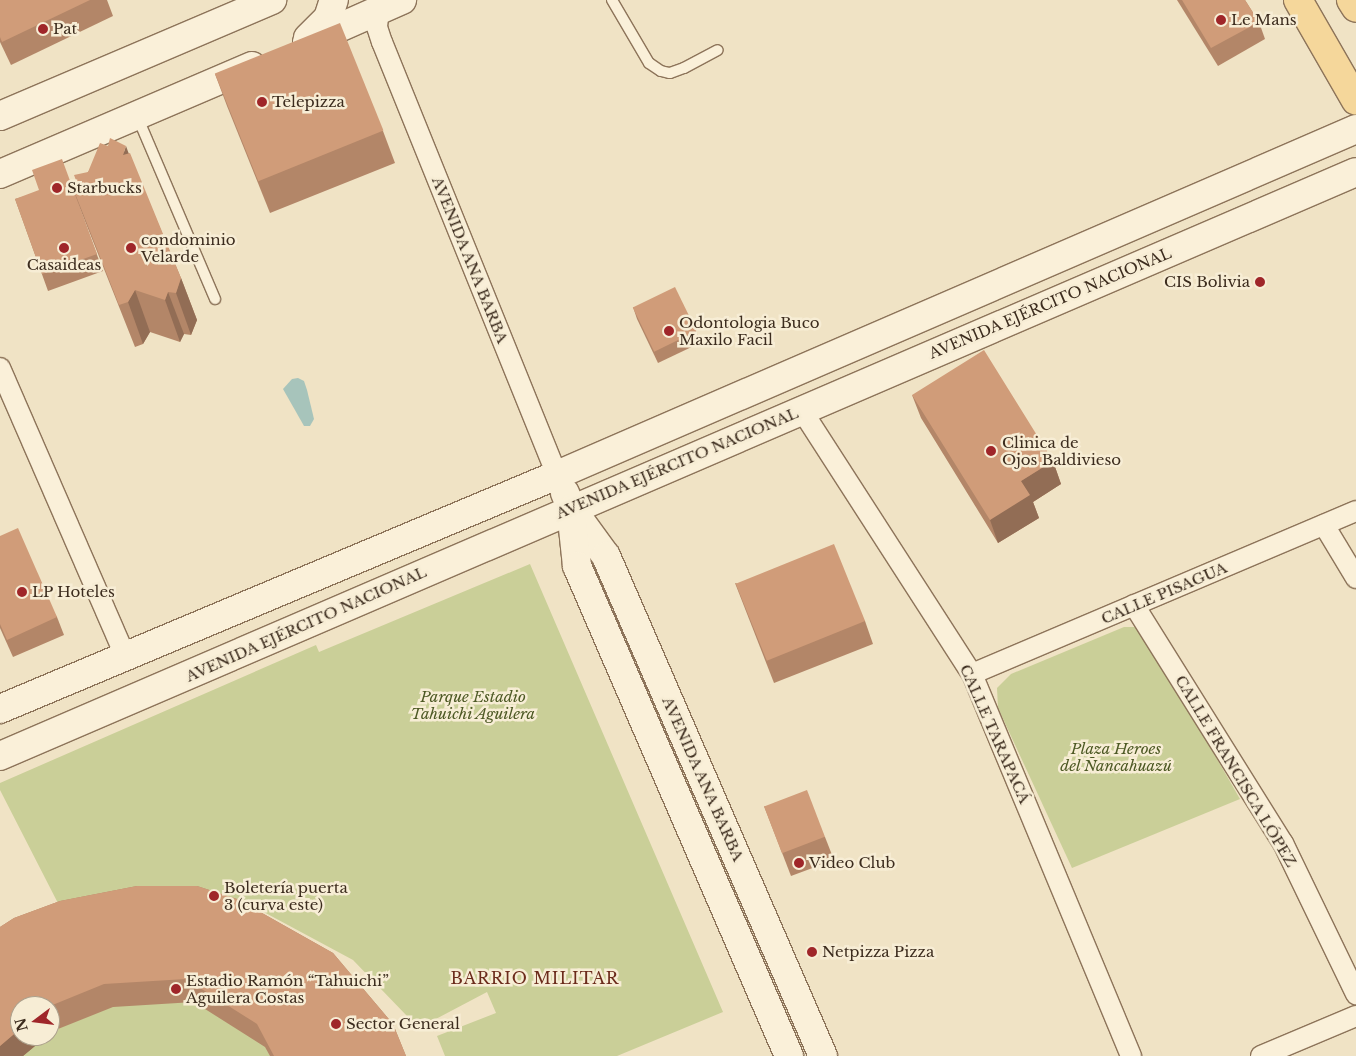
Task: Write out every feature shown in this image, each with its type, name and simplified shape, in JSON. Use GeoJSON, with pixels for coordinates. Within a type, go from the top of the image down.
{"type":"FeatureCollection","features":[{"type":"Feature","properties":{"kind":"main road"},"geometry":{"type":"LineString","coordinates":[[1298,0],[1356,102]]}},
{"type":"Feature","properties":{"kind":"main road"},"geometry":{"type":"LineString","coordinates":[[1351,0],[1356,8]]}},
{"type":"Feature","properties":{"kind":"street"},"geometry":{"type":"LineString","coordinates":[[0,116],[272,0]]}},
{"type":"Feature","properties":{"kind":"street"},"geometry":{"type":"LineString","coordinates":[[286,51],[328,18],[334,0]]}},
{"type":"Feature","properties":{"kind":"street"},"geometry":{"type":"LineString","coordinates":[[0,174],[391,4]]}},
{"type":"Feature","properties":{"kind":"street","name":"AVENIDA ANA BARBA"},"geometry":{"type":"LineString","coordinates":[[391,4],[378,27],[382,42],[557,475],[571,508],[606,556],[823,1056]]}},
{"type":"Feature","properties":{"kind":"street"},"geometry":{"type":"LineString","coordinates":[[0,708],[557,475],[1356,129]]}},
{"type":"Feature","properties":{"kind":"street","name":"AVENIDA EJÉRCITO NACIONAL"},"geometry":{"type":"LineString","coordinates":[[0,756],[571,508],[1356,172]]}},
{"type":"Feature","properties":{"kind":"street"},"geometry":{"type":"LineString","coordinates":[[0,368],[126,655],[118,682],[122,689],[144,694]]}},
{"type":"Feature","properties":{"kind":"street","name":"CALLE TARAPACÁ"},"geometry":{"type":"LineString","coordinates":[[801,409],[972,674],[1131,1056]]}},
{"type":"Feature","properties":{"kind":"street","name":"AVENIDA ANA BARBA"},"geometry":{"type":"LineString","coordinates":[[571,508],[577,566],[790,1056]]}},
{"type":"Feature","properties":{"kind":"street","name":"CALLE PISAGUA"},"geometry":{"type":"LineString","coordinates":[[972,674],[1356,511]]}},
{"type":"Feature","properties":{"kind":"street"},"geometry":{"type":"LineString","coordinates":[[1324,525],[1356,578]]}},
{"type":"Feature","properties":{"kind":"street","name":"CALLE FRANCISCA LÓPEZ"},"geometry":{"type":"LineString","coordinates":[[1134,605],[1283,843],[1356,994]]}},
{"type":"Feature","properties":{"kind":"street"},"geometry":{"type":"LineString","coordinates":[[737,933],[765,921]]}},
{"type":"Feature","properties":{"kind":"street"},"geometry":{"type":"LineString","coordinates":[[1261,1056],[1356,1016]]}},
{"type":"Feature","properties":{"kind":"lane"},"geometry":{"type":"LineString","coordinates":[[612,0],[649,62],[661,71],[670,73],[684,68],[718,50]]}},
{"type":"Feature","properties":{"kind":"lane"},"geometry":{"type":"LineString","coordinates":[[137,115],[215,299]]}},
{"type":"Feature","properties":{"kind":"green space","name":"Parque Estadio Tahuichi Aguilera"},"geometry":{"type":"Polygon","coordinates":[[[530,564],[723,1012],[617,1056],[445,1056],[437,1036],[496,1013],[487,992],[415,1030],[407,1016],[353,960],[260,910],[236,906],[63,913],[0,790],[0,783],[316,645],[319,652],[530,564]]]}},
{"type":"Feature","properties":{"kind":"green space","name":"Plaza Heroes del Ñancahuazú"},"geometry":{"type":"Polygon","coordinates":[[[1124,627],[1135,627],[1146,635],[1240,799],[1072,868],[998,708],[997,688],[1011,674],[1124,627]]]}},
{"type":"Feature","properties":{"kind":"green space"},"geometry":{"type":"Polygon","coordinates":[[[23,941],[405,1056],[0,1056],[10,1006],[10,1046],[60,1046],[60,996],[12,996],[23,941]]]}},
{"type":"Feature","properties":{"kind":"water"},"geometry":{"type":"Polygon","coordinates":[[[298,378],[304,381],[307,390],[314,419],[310,426],[304,426],[283,389],[292,379],[298,378]]]}},
{"type":"Feature","properties":{"kind":"building"},"geometry":{"type":"Polygon","coordinates":[[[0,0],[90,0],[2,42],[0,37],[0,0]]]}},
{"type":"Feature","properties":{"kind":"building","name":"Le Mans"},"geometry":{"type":"Polygon","coordinates":[[[1182,0],[1245,0],[1259,22],[1211,48],[1182,0]]]}},
{"type":"Feature","properties":{"kind":"building"},"geometry":{"type":"Polygon","coordinates":[[[340,23],[383,131],[258,181],[215,74],[340,23]]]}},
{"type":"Feature","properties":{"kind":"building","name":"condominio Velarde"},"geometry":{"type":"Polygon","coordinates":[[[110,138],[126,146],[123,155],[130,153],[181,278],[176,293],[168,292],[165,300],[135,290],[128,302],[119,305],[71,183],[77,183],[74,175],[88,172],[100,143],[108,146],[110,138]]]}},
{"type":"Feature","properties":{"kind":"building","name":"Casaideas"},"geometry":{"type":"Polygon","coordinates":[[[62,159],[97,254],[42,274],[15,199],[39,190],[32,170],[62,159]]]}},
{"type":"Feature","properties":{"kind":"building","name":"Odontologia Buco Maxilo Facil"},"geometry":{"type":"Polygon","coordinates":[[[675,287],[696,331],[654,352],[633,308],[675,287]]]}},
{"type":"Feature","properties":{"kind":"building","name":"Clinica de Ojos Baldivieso"},"geometry":{"type":"Polygon","coordinates":[[[984,350],[1053,461],[1021,481],[1030,495],[990,520],[912,395],[984,350]]]}},
{"type":"Feature","properties":{"kind":"building","name":"LP Hoteles"},"geometry":{"type":"Polygon","coordinates":[[[18,528],[57,617],[7,640],[0,624],[0,536],[18,528]]]}},
{"type":"Feature","properties":{"kind":"building"},"geometry":{"type":"Polygon","coordinates":[[[834,544],[865,621],[767,661],[736,584],[834,544]]]}},
{"type":"Feature","properties":{"kind":"building"},"geometry":{"type":"Polygon","coordinates":[[[807,790],[825,837],[782,853],[764,806],[807,790]]]}},
{"type":"Feature","properties":{"kind":"building","name":"Estadio Ramón “Tahuichi” Aguilera Costas"},"geometry":{"type":"Polygon","coordinates":[[[137,886],[197,886],[237,899],[333,953],[393,1024],[406,1056],[274,1056],[257,1024],[186,979],[104,984],[60,1002],[60,996],[10,996],[10,1038],[0,1046],[0,927],[14,918],[60,901],[137,886]]]}},
{"type":"Feature","properties":{"kind":"place","name":"Le Mans"},"geometry":{"type":"Point","coordinates":[1221,20]}},
{"type":"Feature","properties":{"kind":"place","name":"Pat"},"geometry":{"type":"Point","coordinates":[43,29]}},
{"type":"Feature","properties":{"kind":"place","name":"Telepizza"},"geometry":{"type":"Point","coordinates":[262,102]}},
{"type":"Feature","properties":{"kind":"place","name":"Starbucks"},"geometry":{"type":"Point","coordinates":[57,188]}},
{"type":"Feature","properties":{"kind":"place","name":"Casaideas"},"geometry":{"type":"Point","coordinates":[64,248]}},
{"type":"Feature","properties":{"kind":"place","name":"condominio Velarde"},"geometry":{"type":"Point","coordinates":[131,248]}},
{"type":"Feature","properties":{"kind":"place","name":"CIS Bolivia"},"geometry":{"type":"Point","coordinates":[1260,282]}},
{"type":"Feature","properties":{"kind":"place","name":"Odontologia Buco Maxilo Facil"},"geometry":{"type":"Point","coordinates":[669,331]}},
{"type":"Feature","properties":{"kind":"place","name":"Clinica de Ojos Baldivieso"},"geometry":{"type":"Point","coordinates":[991,451]}},
{"type":"Feature","properties":{"kind":"place","name":"LP Hoteles"},"geometry":{"type":"Point","coordinates":[22,592]}},
{"type":"Feature","properties":{"kind":"place","name":"Video Club"},"geometry":{"type":"Point","coordinates":[799,863]}},
{"type":"Feature","properties":{"kind":"place","name":"Boletería puerta 3 (curva este)"},"geometry":{"type":"Point","coordinates":[214,896]}},
{"type":"Feature","properties":{"kind":"place","name":"Netpizza Pizza"},"geometry":{"type":"Point","coordinates":[812,952]}},
{"type":"Feature","properties":{"kind":"place","name":"Estadio Ramón “Tahuichi” Aguilera Costas"},"geometry":{"type":"Point","coordinates":[176,989]}},
{"type":"Feature","properties":{"kind":"place","name":"Sector General"},"geometry":{"type":"Point","coordinates":[336,1024]}},
{"type":"Feature","properties":{"kind":"district","name":"BARRIO MILITAR"},"geometry":{"type":"Point","coordinates":[535,978]}}]}
